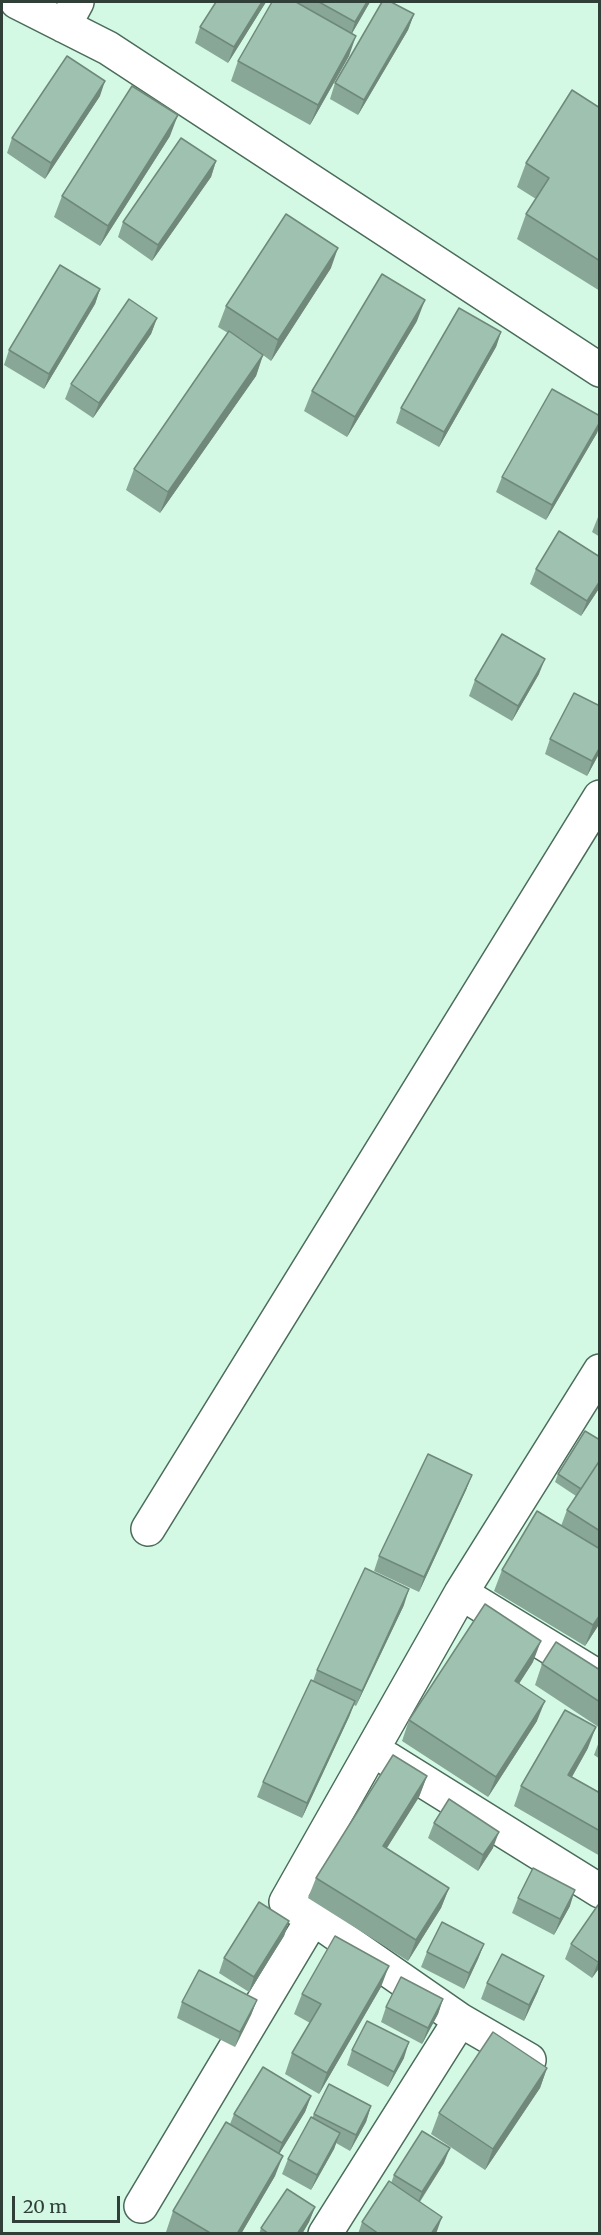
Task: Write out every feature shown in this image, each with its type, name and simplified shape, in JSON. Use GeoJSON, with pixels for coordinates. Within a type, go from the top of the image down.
{"type":"FeatureCollection","features":[{"type":"Feature","properties":{"kind":"street"},"geometry":{"type":"LineString","coordinates":[[16,2],[70,14],[108,48],[600,370]]}},
{"type":"Feature","properties":{"kind":"street"},"geometry":{"type":"LineString","coordinates":[[148,1529],[600,797]]}},
{"type":"Feature","properties":{"kind":"street"},"geometry":{"type":"LineString","coordinates":[[539,2065],[460,2020],[313,1918],[286,1902],[461,1593],[600,1371]]}},
{"type":"Feature","properties":{"kind":"street"},"geometry":{"type":"LineString","coordinates":[[461,1593],[600,1678]]}},
{"type":"Feature","properties":{"kind":"street"},"geometry":{"type":"LineString","coordinates":[[373,1750],[600,1891]]}},
{"type":"Feature","properties":{"kind":"street"},"geometry":{"type":"LineString","coordinates":[[141,2206],[313,1918]]}},
{"type":"Feature","properties":{"kind":"street"},"geometry":{"type":"LineString","coordinates":[[325,2234],[460,2020]]}},
{"type":"Feature","properties":{"kind":"building"},"geometry":{"type":"Polygon","coordinates":[[[216,2],[262,2],[234,47],[200,27],[216,2]]]}},
{"type":"Feature","properties":{"kind":"building"},"geometry":{"type":"Polygon","coordinates":[[[272,2],[296,2],[356,36],[318,105],[238,61],[272,2]]]}},
{"type":"Feature","properties":{"kind":"building"},"geometry":{"type":"Polygon","coordinates":[[[319,2],[367,2],[355,22],[319,2]]]}},
{"type":"Feature","properties":{"kind":"building"},"geometry":{"type":"Polygon","coordinates":[[[382,2],[391,2],[414,14],[364,100],[335,83],[382,2]]]}},
{"type":"Feature","properties":{"kind":"building"},"geometry":{"type":"Polygon","coordinates":[[[67,56],[105,81],[51,163],[12,138],[67,56]]]}},
{"type":"Feature","properties":{"kind":"building"},"geometry":{"type":"Polygon","coordinates":[[[132,86],[178,115],[108,226],[62,196],[132,86]]]}},
{"type":"Feature","properties":{"kind":"building"},"geometry":{"type":"Polygon","coordinates":[[[572,90],[600,108],[600,261],[526,214],[549,178],[526,163],[572,90]]]}},
{"type":"Feature","properties":{"kind":"building"},"geometry":{"type":"Polygon","coordinates":[[[181,138],[216,161],[158,245],[123,222],[181,138]]]}},
{"type":"Feature","properties":{"kind":"building"},"geometry":{"type":"Polygon","coordinates":[[[286,214],[338,248],[278,340],[226,306],[286,214]]]}},
{"type":"Feature","properties":{"kind":"building"},"geometry":{"type":"Polygon","coordinates":[[[60,265],[100,289],[49,374],[9,350],[60,265]]]}},
{"type":"Feature","properties":{"kind":"building"},"geometry":{"type":"Polygon","coordinates":[[[382,274],[425,300],[355,417],[312,391],[382,274]]]}},
{"type":"Feature","properties":{"kind":"building"},"geometry":{"type":"Polygon","coordinates":[[[129,299],[157,318],[99,403],[71,384],[129,299]]]}},
{"type":"Feature","properties":{"kind":"building"},"geometry":{"type":"Polygon","coordinates":[[[459,308],[501,332],[444,432],[401,408],[459,308]]]}},
{"type":"Feature","properties":{"kind":"building"},"geometry":{"type":"Polygon","coordinates":[[[229,331],[263,355],[168,492],[134,469],[229,331]]]}},
{"type":"Feature","properties":{"kind":"building"},"geometry":{"type":"Polygon","coordinates":[[[552,389],[600,416],[600,422],[552,505],[502,477],[552,389]]]}},
{"type":"Feature","properties":{"kind":"building"},"geometry":{"type":"Polygon","coordinates":[[[559,531],[600,557],[600,581],[587,601],[536,569],[559,531]]]}},
{"type":"Feature","properties":{"kind":"building"},"geometry":{"type":"Polygon","coordinates":[[[502,634],[545,659],[518,706],[475,680],[502,634]]]}},
{"type":"Feature","properties":{"kind":"building"},"geometry":{"type":"Polygon","coordinates":[[[574,693],[600,706],[600,747],[592,761],[550,739],[574,693]]]}},
{"type":"Feature","properties":{"kind":"building"},"geometry":{"type":"Polygon","coordinates":[[[585,1431],[600,1440],[600,1460],[581,1489],[558,1474],[585,1431]]]}},
{"type":"Feature","properties":{"kind":"building"},"geometry":{"type":"Polygon","coordinates":[[[428,1454],[472,1475],[424,1577],[379,1556],[428,1454]]]}},
{"type":"Feature","properties":{"kind":"building"},"geometry":{"type":"Polygon","coordinates":[[[600,1460],[600,1531],[567,1510],[600,1460]]]}},
{"type":"Feature","properties":{"kind":"building"},"geometry":{"type":"Polygon","coordinates":[[[537,1511],[600,1549],[600,1615],[593,1625],[502,1570],[537,1511]]]}},
{"type":"Feature","properties":{"kind":"building"},"geometry":{"type":"Polygon","coordinates":[[[365,1568],[409,1589],[362,1691],[317,1670],[365,1568]]]}},
{"type":"Feature","properties":{"kind":"building"},"geometry":{"type":"Polygon","coordinates":[[[485,1604],[541,1641],[515,1681],[545,1701],[496,1777],[409,1720],[485,1604]]]}},
{"type":"Feature","properties":{"kind":"building"},"geometry":{"type":"Polygon","coordinates":[[[556,1642],[600,1670],[600,1702],[542,1664],[556,1642]]]}},
{"type":"Feature","properties":{"kind":"building"},"geometry":{"type":"Polygon","coordinates":[[[311,1680],[355,1701],[307,1803],[263,1782],[311,1680]]]}},
{"type":"Feature","properties":{"kind":"building"},"geometry":{"type":"Polygon","coordinates":[[[565,1710],[596,1727],[568,1775],[600,1793],[600,1831],[521,1786],[565,1710]]]}},
{"type":"Feature","properties":{"kind":"building"},"geometry":{"type":"Polygon","coordinates":[[[393,1755],[427,1776],[383,1846],[449,1888],[416,1940],[316,1878],[393,1755]]]}},
{"type":"Feature","properties":{"kind":"building"},"geometry":{"type":"Polygon","coordinates":[[[449,1799],[499,1832],[483,1855],[434,1823],[449,1799]]]}},
{"type":"Feature","properties":{"kind":"building"},"geometry":{"type":"Polygon","coordinates":[[[533,1868],[575,1890],[560,1919],[518,1898],[533,1868]]]}},
{"type":"Feature","properties":{"kind":"building"},"geometry":{"type":"Polygon","coordinates":[[[259,1902],[289,1921],[254,1977],[224,1958],[259,1902]]]}},
{"type":"Feature","properties":{"kind":"building"},"geometry":{"type":"Polygon","coordinates":[[[598,1905],[600,1906],[600,1960],[598,1962],[571,1944],[598,1905]]]}},
{"type":"Feature","properties":{"kind":"building"},"geometry":{"type":"Polygon","coordinates":[[[442,1922],[484,1944],[469,1973],[427,1952],[442,1922]]]}},
{"type":"Feature","properties":{"kind":"building"},"geometry":{"type":"Polygon","coordinates":[[[335,1936],[389,1966],[327,2073],[292,2053],[321,2004],[302,1994],[335,1936]]]}},
{"type":"Feature","properties":{"kind":"building"},"geometry":{"type":"Polygon","coordinates":[[[502,1954],[544,1976],[529,2005],[487,1983],[502,1954]]]}},
{"type":"Feature","properties":{"kind":"building"},"geometry":{"type":"Polygon","coordinates":[[[199,1970],[257,2000],[240,2032],[182,2002],[199,1970]]]}},
{"type":"Feature","properties":{"kind":"building"},"geometry":{"type":"Polygon","coordinates":[[[401,1977],[443,1999],[428,2028],[386,2007],[401,1977]]]}},
{"type":"Feature","properties":{"kind":"building"},"geometry":{"type":"Polygon","coordinates":[[[367,2021],[409,2042],[394,2072],[352,2050],[367,2021]]]}},
{"type":"Feature","properties":{"kind":"building"},"geometry":{"type":"Polygon","coordinates":[[[493,2032],[547,2068],[493,2149],[439,2113],[493,2032]]]}},
{"type":"Feature","properties":{"kind":"building"},"geometry":{"type":"Polygon","coordinates":[[[263,2067],[311,2096],[282,2143],[234,2114],[263,2067]]]}},
{"type":"Feature","properties":{"kind":"building"},"geometry":{"type":"Polygon","coordinates":[[[329,2084],[371,2106],[356,2135],[314,2114],[329,2084]]]}},
{"type":"Feature","properties":{"kind":"building"},"geometry":{"type":"Polygon","coordinates":[[[311,2117],[340,2133],[317,2175],[288,2159],[311,2117]]]}},
{"type":"Feature","properties":{"kind":"building"},"geometry":{"type":"Polygon","coordinates":[[[226,2122],[283,2156],[237,2234],[212,2234],[173,2211],[226,2122]]]}},
{"type":"Feature","properties":{"kind":"building"},"geometry":{"type":"Polygon","coordinates":[[[422,2131],[450,2148],[422,2192],[394,2175],[422,2131]]]}},
{"type":"Feature","properties":{"kind":"building"},"geometry":{"type":"Polygon","coordinates":[[[389,2181],[442,2217],[431,2234],[379,2234],[362,2222],[389,2181]]]}},
{"type":"Feature","properties":{"kind":"building"},"geometry":{"type":"Polygon","coordinates":[[[287,2189],[315,2207],[297,2234],[269,2234],[261,2228],[287,2189]]]}}]}
